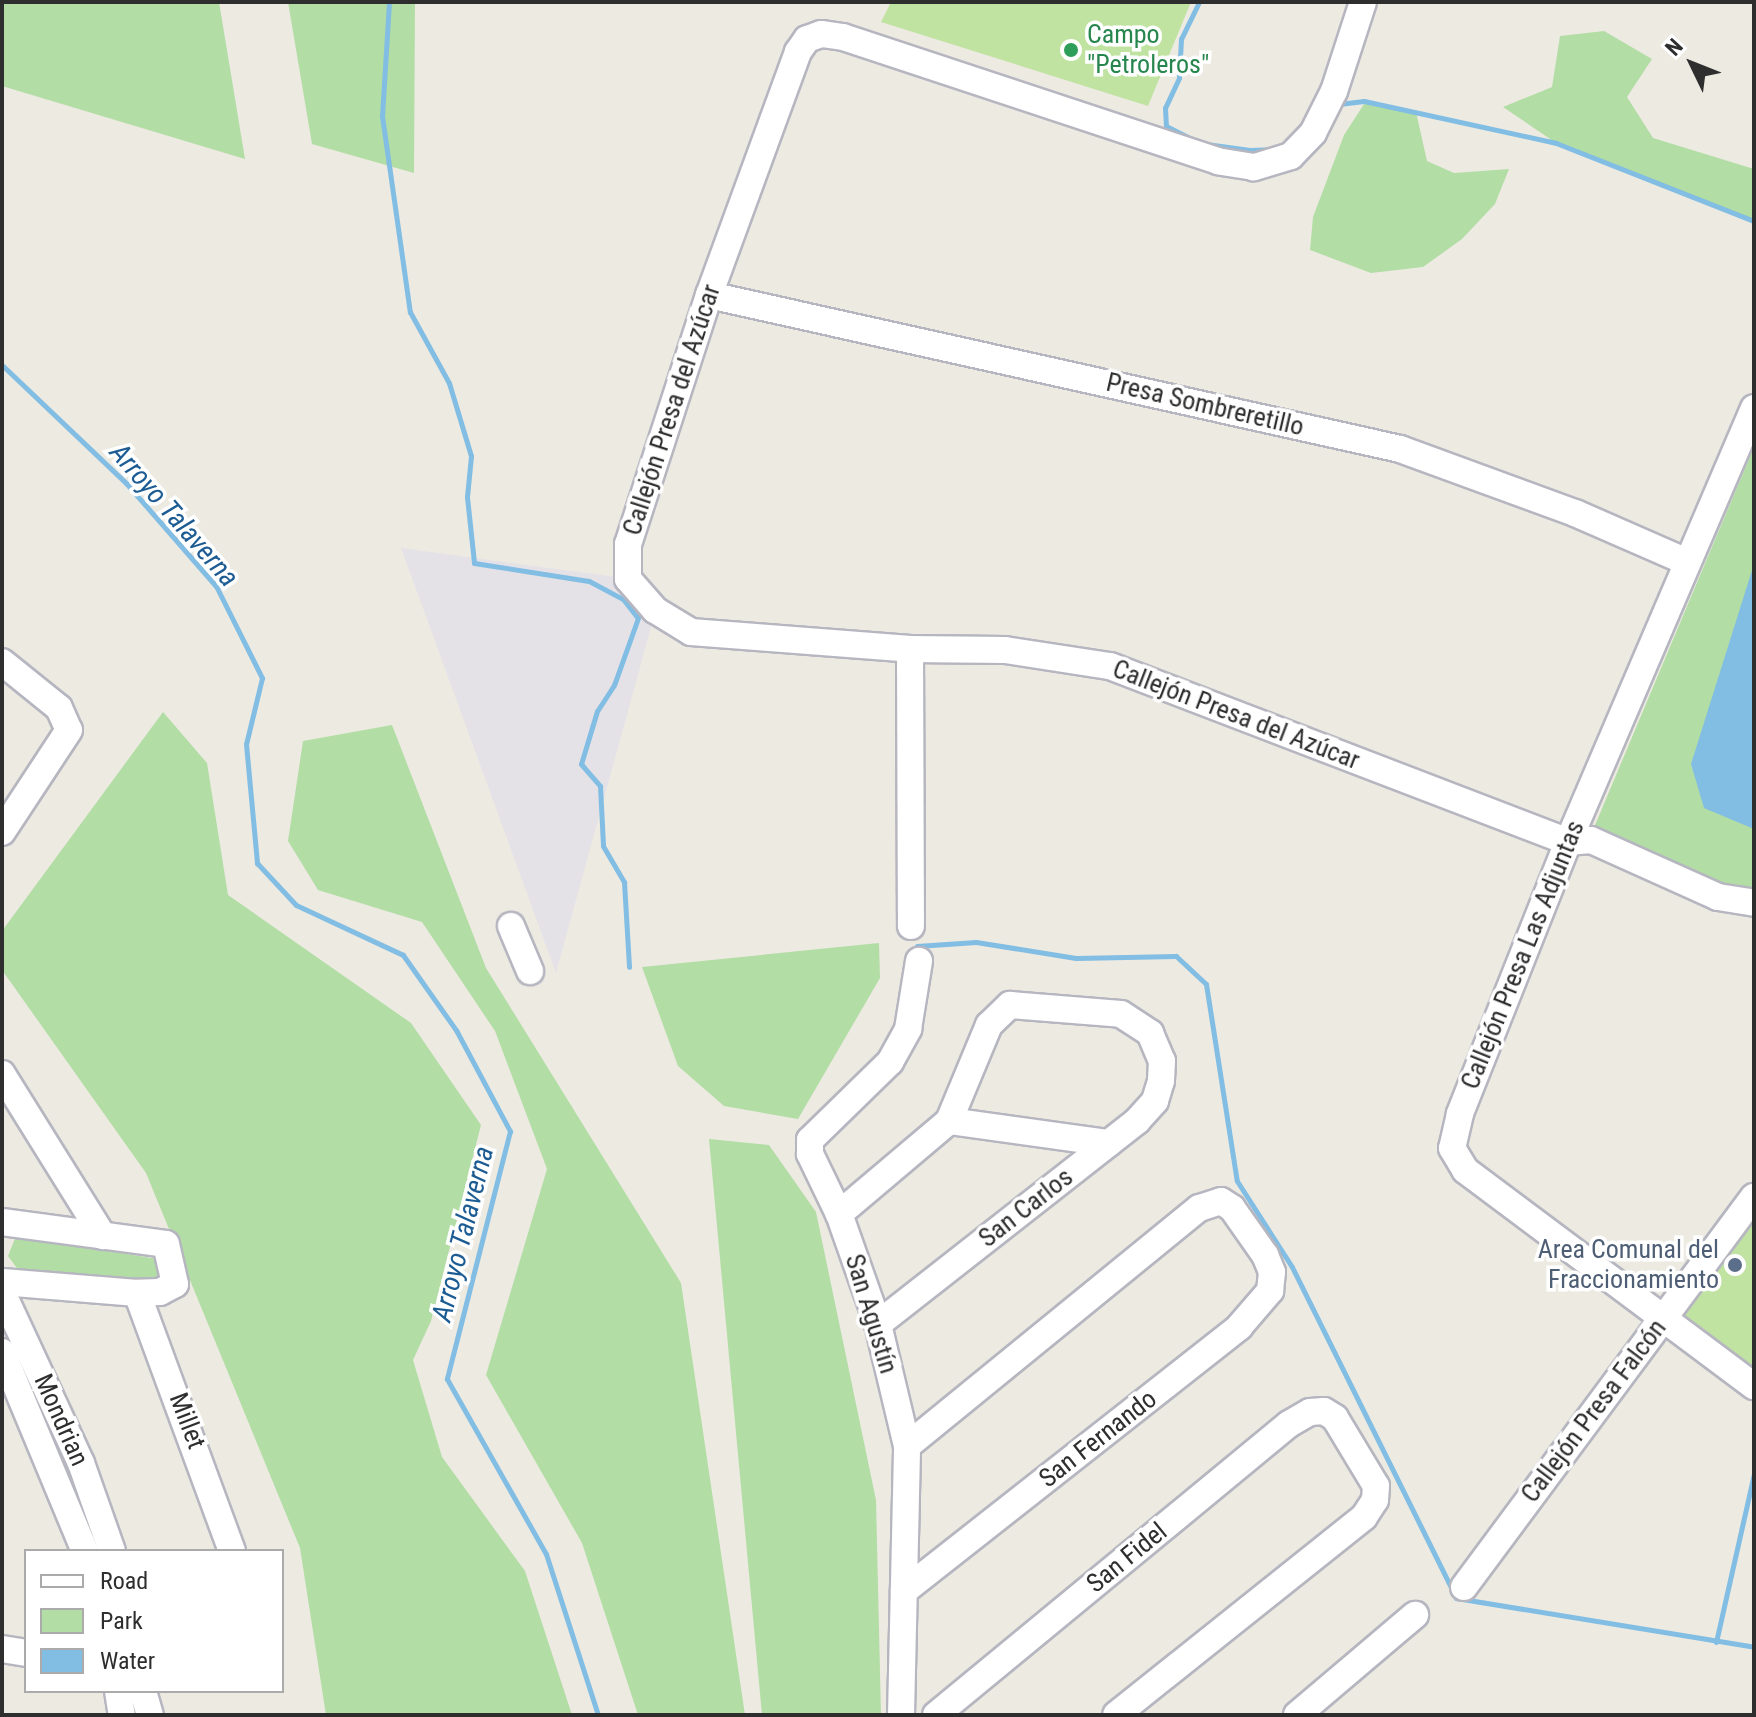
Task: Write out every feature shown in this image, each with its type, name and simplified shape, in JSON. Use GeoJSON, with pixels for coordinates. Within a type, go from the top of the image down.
{"type":"FeatureCollection","features":[{"type":"Feature","properties":{"kind":"street","name":"Callejón Presa del Azúcar"},"geometry":{"type":"LineString","coordinates":[[1363,2],[1334,91],[1313,133],[1291,156],[1254,167],[1218,161],[843,37],[821,34],[807,39],[798,52],[709,295],[628,544],[628,579],[655,610],[691,632],[910,649],[1005,650],[1110,666],[1568,842]]}},
{"type":"Feature","properties":{"kind":"street","name":"Presa Sombreretillo"},"geometry":{"type":"LineString","coordinates":[[709,295],[1400,449],[1575,513],[1687,562]]}},
{"type":"Feature","properties":{"kind":"street","name":"Callejón Presa Las Adjuntas"},"geometry":{"type":"LineString","coordinates":[[1754,408],[1568,842],[1460,1114],[1452,1148],[1465,1170],[1754,1386]]}},
{"type":"Feature","properties":{"kind":"street"},"geometry":{"type":"LineString","coordinates":[[910,649],[911,926]]}},
{"type":"Feature","properties":{"kind":"street"},"geometry":{"type":"LineString","coordinates":[[2,662],[59,708],[69,730],[2,832]]}},
{"type":"Feature","properties":{"kind":"street"},"geometry":{"type":"LineString","coordinates":[[1568,842],[1591,840],[1718,897],[1754,903]]}},
{"type":"Feature","properties":{"kind":"street"},"geometry":{"type":"LineString","coordinates":[[511,926],[530,971]]}},
{"type":"Feature","properties":{"kind":"street","name":"San Agustín"},"geometry":{"type":"LineString","coordinates":[[901,1715],[907,1446],[878,1324],[839,1214],[810,1154],[810,1140],[890,1062],[908,1029],[919,961]]}},
{"type":"Feature","properties":{"kind":"street","name":"San Carlos"},"geometry":{"type":"LineString","coordinates":[[878,1324],[1108,1143],[1155,1101],[1161,1081],[1162,1061],[1150,1033],[1135,1019],[1024,1003],[1010,1005],[989,1025],[949,1121]]}},
{"type":"Feature","properties":{"kind":"street"},"geometry":{"type":"LineString","coordinates":[[2,1074],[103,1236]]}},
{"type":"Feature","properties":{"kind":"street"},"geometry":{"type":"LineString","coordinates":[[839,1214],[949,1121],[1108,1143]]}},
{"type":"Feature","properties":{"kind":"street","name":"Callejón Presa Falcón"},"geometry":{"type":"LineString","coordinates":[[1464,1587],[1754,1197]]}},
{"type":"Feature","properties":{"kind":"street","name":"San Fernando"},"geometry":{"type":"LineString","coordinates":[[904,1591],[1239,1327],[1270,1291],[1272,1272],[1232,1208],[1221,1201],[1210,1202],[1186,1217],[907,1446]]}},
{"type":"Feature","properties":{"kind":"street"},"geometry":{"type":"LineString","coordinates":[[2,1222],[157,1243],[171,1249],[175,1284],[149,1293],[2,1282]]}},
{"type":"Feature","properties":{"kind":"street","name":"Mondrian"},"geometry":{"type":"LineString","coordinates":[[2,1292],[81,1463],[111,1549]]}},
{"type":"Feature","properties":{"kind":"street","name":"Millet"},"geometry":{"type":"LineString","coordinates":[[149,1293],[231,1549]]}},
{"type":"Feature","properties":{"kind":"street","name":"Mondrian"},"geometry":{"type":"LineString","coordinates":[[2,1352],[84,1549]]}},
{"type":"Feature","properties":{"kind":"street","name":"San Fidel"},"geometry":{"type":"LineString","coordinates":[[936,1715],[1289,1424],[1310,1412],[1324,1411],[1335,1418],[1371,1472],[1375,1500],[1347,1534],[1116,1715]]}},
{"type":"Feature","properties":{"kind":"street"},"geometry":{"type":"LineString","coordinates":[[1297,1715],[1415,1615]]}},
{"type":"Feature","properties":{"kind":"street"},"geometry":{"type":"LineString","coordinates":[[2,1649],[24,1653]]}},
{"type":"Feature","properties":{"kind":"street"},"geometry":{"type":"LineString","coordinates":[[118,1693],[122,1715]]}},
{"type":"Feature","properties":{"kind":"street"},"geometry":{"type":"LineString","coordinates":[[144,1693],[150,1715]]}},
{"type":"Feature","properties":{"kind":"shaded area"},"geometry":{"type":"Polygon","coordinates":[[[401,548],[616,577],[653,620],[556,973],[401,548]]]}},
{"type":"Feature","properties":{"kind":"green space"},"geometry":{"type":"Polygon","coordinates":[[[2,2],[219,2],[245,159],[2,86],[2,2]]]}},
{"type":"Feature","properties":{"kind":"green space"},"geometry":{"type":"Polygon","coordinates":[[[288,2],[415,2],[414,173],[312,144],[288,2]]]}},
{"type":"Feature","properties":{"kind":"green space","name":"Campo \"Petroleros\""},"geometry":{"type":"Polygon","coordinates":[[[891,2],[1191,2],[1148,106],[881,22],[891,2]]]}},
{"type":"Feature","properties":{"kind":"green space"},"geometry":{"type":"Polygon","coordinates":[[[1604,31],[1652,59],[1627,97],[1653,138],[1754,169],[1754,221],[1556,143],[1503,107],[1552,87],[1560,36],[1604,31]]]}},
{"type":"Feature","properties":{"kind":"green space"},"geometry":{"type":"Polygon","coordinates":[[[1366,101],[1416,112],[1427,161],[1454,173],[1509,169],[1495,204],[1462,239],[1423,267],[1371,273],[1310,250],[1313,217],[1344,135],[1366,101]]]}},
{"type":"Feature","properties":{"kind":"green space"},"geometry":{"type":"Polygon","coordinates":[[[1754,447],[1754,906],[1593,830],[1754,447]]]}},
{"type":"Feature","properties":{"kind":"green space"},"geometry":{"type":"Polygon","coordinates":[[[163,712],[207,763],[228,895],[411,1023],[481,1125],[431,1321],[413,1360],[442,1457],[525,1571],[572,1715],[326,1715],[300,1548],[146,1173],[2,970],[2,931],[163,712]]]}},
{"type":"Feature","properties":{"kind":"green space"},"geometry":{"type":"Polygon","coordinates":[[[392,725],[486,968],[681,1283],[745,1715],[638,1715],[582,1543],[486,1375],[547,1169],[495,1031],[422,922],[318,890],[288,841],[303,741],[392,725]]]}},
{"type":"Feature","properties":{"kind":"green space"},"geometry":{"type":"Polygon","coordinates":[[[879,943],[880,978],[798,1119],[724,1106],[678,1066],[642,967],[879,943]]]}},
{"type":"Feature","properties":{"kind":"green space"},"geometry":{"type":"Polygon","coordinates":[[[709,1139],[769,1145],[816,1212],[876,1500],[881,1715],[762,1715],[709,1139]]]}},
{"type":"Feature","properties":{"kind":"green space","name":"Area Comunal del Fraccionamiento"},"geometry":{"type":"Polygon","coordinates":[[[1754,1212],[1754,1372],[1678,1316],[1754,1212]]]}},
{"type":"Feature","properties":{"kind":"green space"},"geometry":{"type":"Polygon","coordinates":[[[16,1236],[164,1260],[159,1283],[19,1271],[8,1256],[16,1236]]]}},
{"type":"Feature","properties":{"kind":"water"},"geometry":{"type":"Polygon","coordinates":[[[1754,564],[1754,829],[1704,808],[1691,764],[1754,564]]]}},
{"type":"Feature","properties":{"kind":"waterway"},"geometry":{"type":"LineString","coordinates":[[389,2],[382,116],[410,312],[449,383],[471,456],[467,497],[474,563],[589,581],[623,599],[638,618],[614,685],[597,711],[581,764],[600,786],[603,846],[624,882],[629,967]]}},
{"type":"Feature","properties":{"kind":"waterway"},"geometry":{"type":"LineString","coordinates":[[1199,2],[1181,39],[1179,78],[1165,108],[1166,126],[1199,143],[1250,150],[1276,149],[1290,141]]}},
{"type":"Feature","properties":{"kind":"waterway"},"geometry":{"type":"LineString","coordinates":[[1339,104],[1364,101],[1556,143],[1754,221]]}},
{"type":"Feature","properties":{"kind":"waterway","name":"Arroyo Talaverna"},"geometry":{"type":"LineString","coordinates":[[2,365],[126,483],[216,586],[262,678],[246,744],[257,863],[296,905],[403,955],[456,1030],[510,1131],[447,1379],[546,1554],[598,1715]]}},
{"type":"Feature","properties":{"kind":"waterway"},"geometry":{"type":"LineString","coordinates":[[917,946],[976,942],[1076,958],[1176,956],[1206,984],[1237,1181],[1292,1267],[1456,1598],[1754,1647]]}},
{"type":"Feature","properties":{"kind":"waterway"},"geometry":{"type":"LineString","coordinates":[[1716,1642],[1754,1474]]}},
{"type":"Feature","properties":{"kind":"place","name":"Campo \"Petroleros\""},"geometry":{"type":"Point","coordinates":[1071,50]}},
{"type":"Feature","properties":{"kind":"place","name":"Area Comunal del Fraccionamiento"},"geometry":{"type":"Point","coordinates":[1735,1265]}}]}
